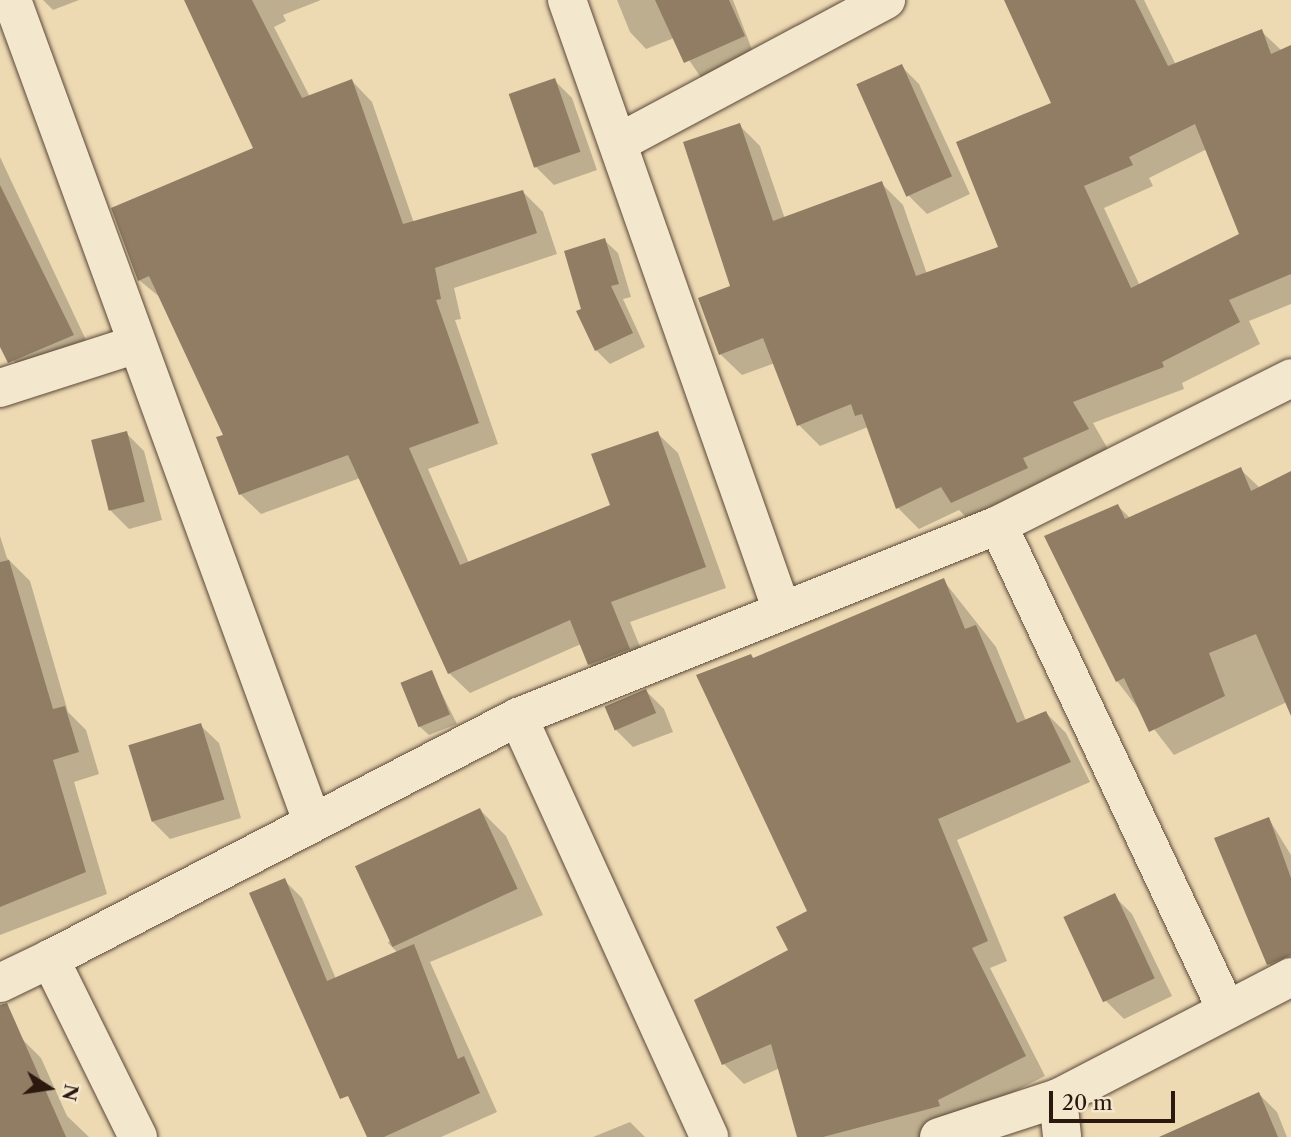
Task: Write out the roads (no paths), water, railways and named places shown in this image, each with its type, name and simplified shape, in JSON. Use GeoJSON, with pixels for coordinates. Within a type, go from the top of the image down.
{"type":"FeatureCollection","features":[{"type":"Feature","properties":{"kind":"street"},"geometry":{"type":"LineString","coordinates":[[12,0],[312,821]]}},
{"type":"Feature","properties":{"kind":"street"},"geometry":{"type":"LineString","coordinates":[[567,0],[781,608]]}},
{"type":"Feature","properties":{"kind":"street"},"geometry":{"type":"LineString","coordinates":[[618,143],[886,0]]}},
{"type":"Feature","properties":{"kind":"street"},"geometry":{"type":"LineString","coordinates":[[0,387],[138,344]]}},
{"type":"Feature","properties":{"kind":"street"},"geometry":{"type":"LineString","coordinates":[[0,983],[312,821],[518,718],[781,608],[998,525],[1291,378]]}},
{"type":"Feature","properties":{"kind":"street"},"geometry":{"type":"LineString","coordinates":[[998,525],[1225,1007]]}},
{"type":"Feature","properties":{"kind":"street"},"geometry":{"type":"LineString","coordinates":[[518,718],[709,1137]]}},
{"type":"Feature","properties":{"kind":"street"},"geometry":{"type":"LineString","coordinates":[[50,959],[138,1137]]}},
{"type":"Feature","properties":{"kind":"street"},"geometry":{"type":"LineString","coordinates":[[939,1137],[1058,1098],[1225,1007],[1291,977]]}},
{"type":"Feature","properties":{"kind":"street"},"geometry":{"type":"LineString","coordinates":[[1058,1098],[1062,1137]]}}]}
